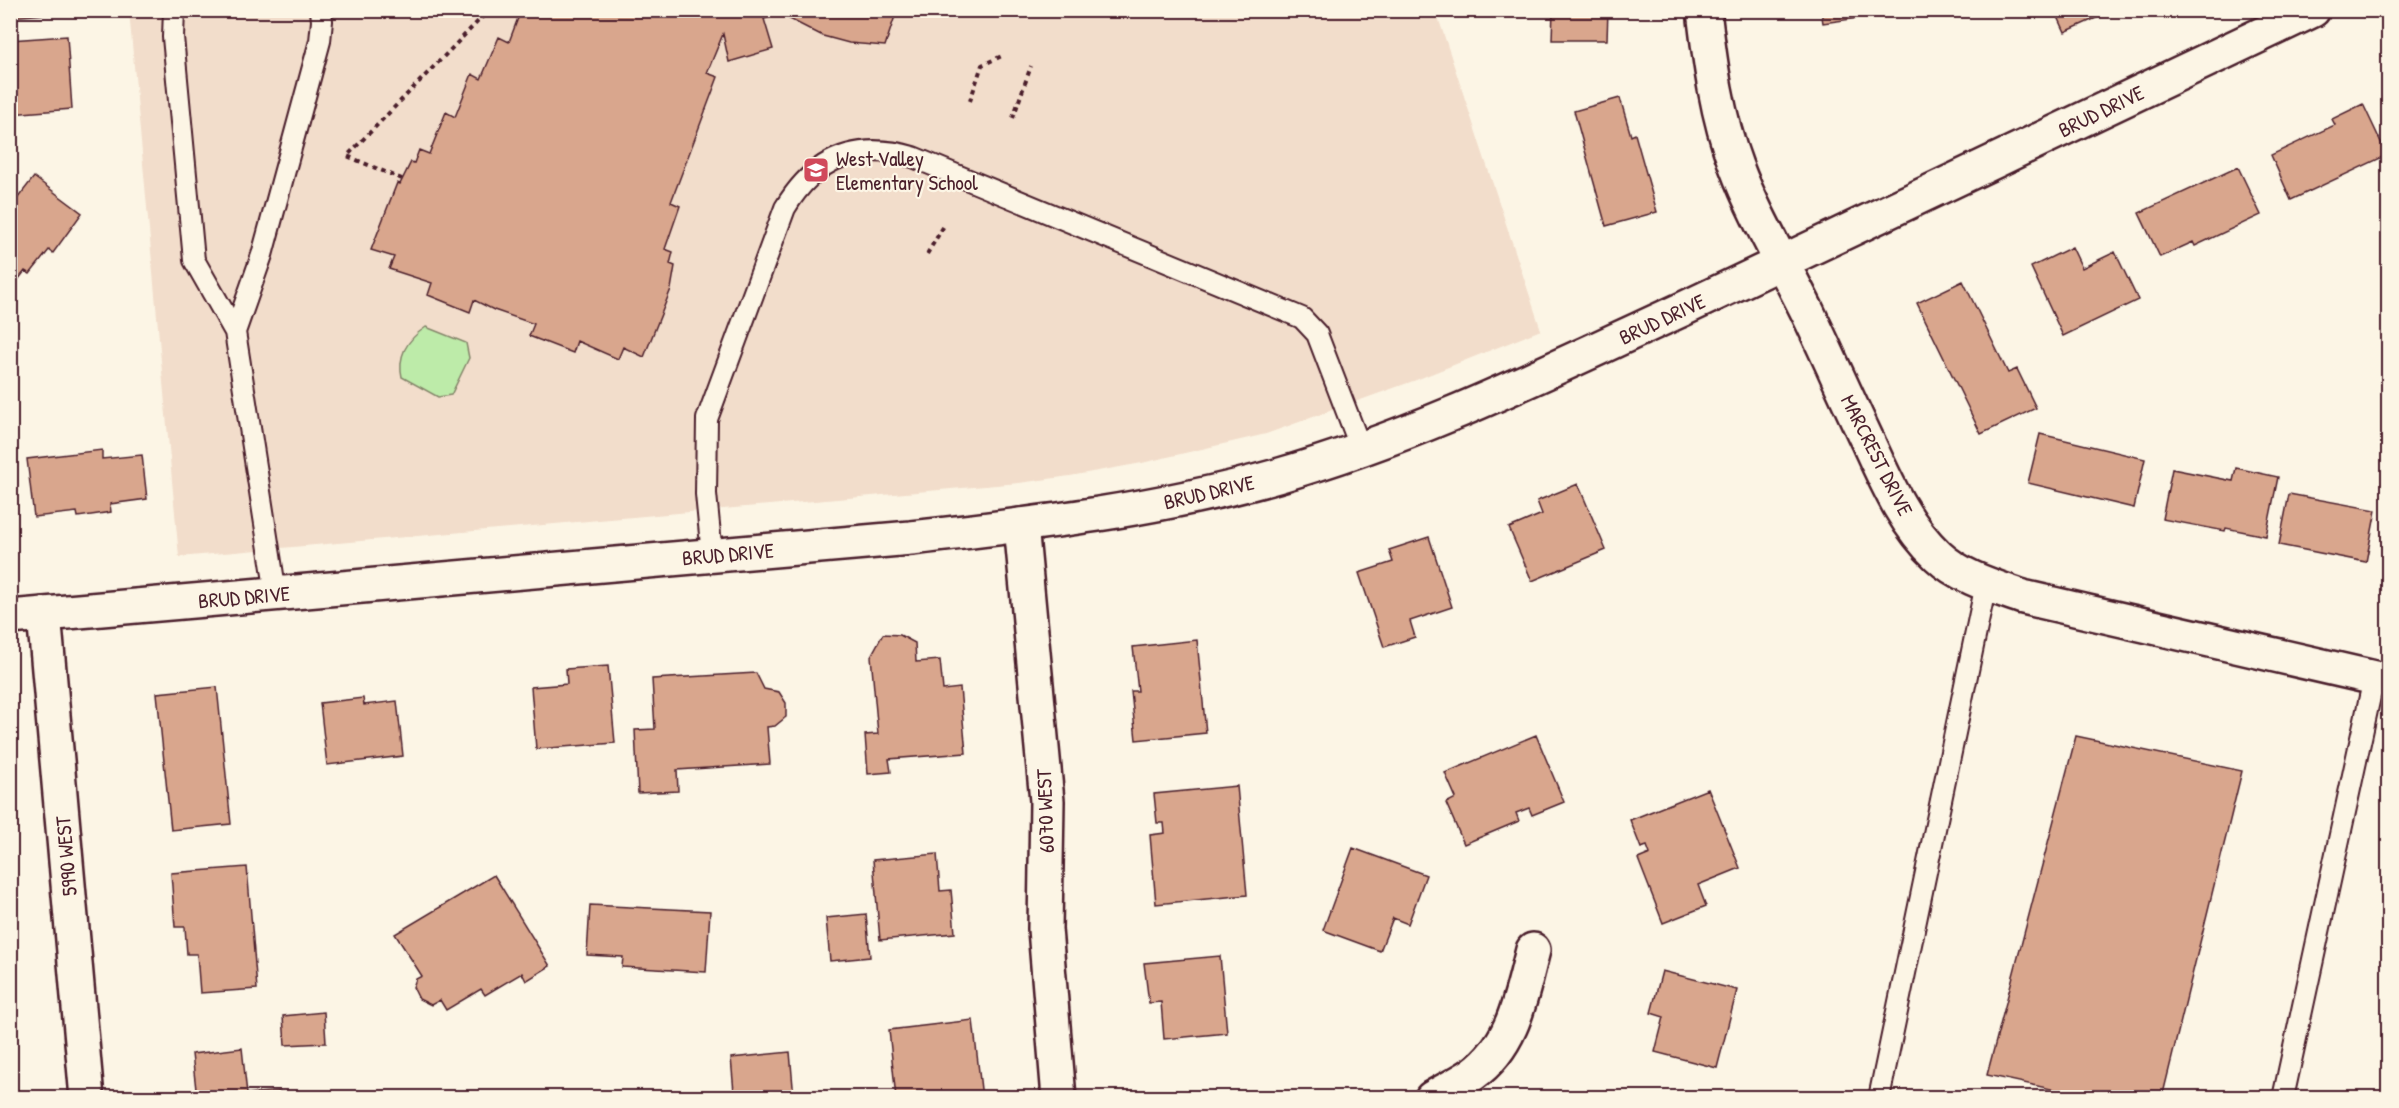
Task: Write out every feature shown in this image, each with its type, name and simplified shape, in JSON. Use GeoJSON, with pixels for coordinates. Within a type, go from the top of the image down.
{"type":"FeatureCollection","features":[{"type":"Feature","properties":{"kind":"main road","name":"MARCREST DRIVE"},"geometry":{"type":"LineString","coordinates":[[1704,10],[1714,85],[1735,165],[1754,209],[1783,263],[1894,496],[1906,517],[1939,557],[1986,584],[2023,597],[2381,680]]}},
{"type":"Feature","properties":{"kind":"main road","name":"BRUD DRIVE"},"geometry":{"type":"LineString","coordinates":[[10,617],[911,538],[1108,514],[1193,497],[1278,476],[1361,449],[1520,384],[1783,263],[2268,20],[2313,10]]}},
{"type":"Feature","properties":{"kind":"main road","name":"6070 WEST"},"geometry":{"type":"LineString","coordinates":[[1021,525],[1047,801],[1045,928],[1059,1098]]}},
{"type":"Feature","properties":{"kind":"main road","name":"5990 WEST"},"geometry":{"type":"LineString","coordinates":[[44,614],[87,1098]]}},
{"type":"Feature","properties":{"kind":"main road"},"geometry":{"type":"LineString","coordinates":[[1432,1098],[1473,1074],[1498,1051],[1508,1035],[1517,1011],[1533,950]]}},
{"type":"Feature","properties":{"kind":"lane"},"geometry":{"type":"LineString","coordinates":[[174,10],[173,37],[194,260],[235,332],[276,594]]}},
{"type":"Feature","properties":{"kind":"lane"},"geometry":{"type":"LineString","coordinates":[[235,332],[262,255],[314,64],[320,41],[321,10]]}},
{"type":"Feature","properties":{"kind":"lane"},"geometry":{"type":"LineString","coordinates":[[712,555],[706,494],[707,419],[785,208],[796,190],[810,174],[848,154],[869,150],[891,151],[913,157],[1302,318],[1317,334],[1361,449]]}},
{"type":"Feature","properties":{"kind":"lane"},"geometry":{"type":"LineString","coordinates":[[1879,1098],[1986,584]]}},
{"type":"Feature","properties":{"kind":"lane"},"geometry":{"type":"LineString","coordinates":[[2283,1098],[2381,680]]}},
{"type":"Feature","properties":{"kind":"path"},"geometry":{"type":"LineString","coordinates":[[480,10],[482,17]]}},
{"type":"Feature","properties":{"kind":"path"},"geometry":{"type":"LineString","coordinates":[[402,179],[347,156],[489,10]]}},
{"type":"Feature","properties":{"kind":"path"},"geometry":{"type":"LineString","coordinates":[[970,101],[982,65],[1004,55]]}},
{"type":"Feature","properties":{"kind":"path"},"geometry":{"type":"LineString","coordinates":[[1013,118],[1031,66]]}},
{"type":"Feature","properties":{"kind":"path"},"geometry":{"type":"LineString","coordinates":[[927,254],[945,224]]}},
{"type":"Feature","properties":{"kind":"shaded area","name":"West Valley Elementary School"},"geometry":{"type":"Polygon","coordinates":[[[129,11],[1436,11],[1541,330],[1416,380],[1266,434],[1142,463],[1070,476],[1019,483],[179,557],[129,11]]]}},
{"type":"Feature","properties":{"kind":"green space"},"geometry":{"type":"Polygon","coordinates":[[[426,327],[466,343],[469,358],[451,395],[438,397],[402,377],[401,362],[405,348],[426,327]]]}},
{"type":"Feature","properties":{"kind":"building"},"geometry":{"type":"Polygon","coordinates":[[[10,10],[45,10],[46,14],[10,17],[10,10]]]}},
{"type":"Feature","properties":{"kind":"building"},"geometry":{"type":"Polygon","coordinates":[[[521,10],[897,10],[885,46],[849,43],[823,36],[780,14],[764,19],[773,49],[729,62],[723,34],[707,73],[718,77],[671,202],[680,206],[665,249],[673,252],[670,264],[675,266],[671,289],[644,357],[623,347],[618,359],[577,341],[573,353],[529,336],[534,324],[494,310],[474,300],[470,312],[428,295],[432,283],[389,269],[394,257],[371,250],[397,183],[400,184],[411,162],[414,163],[419,150],[429,154],[446,112],[455,117],[472,74],[481,79],[499,37],[509,42],[521,10]]]}},
{"type":"Feature","properties":{"kind":"building"},"geometry":{"type":"Polygon","coordinates":[[[1553,10],[1608,10],[1607,40],[1552,40],[1553,10]]]}},
{"type":"Feature","properties":{"kind":"building"},"geometry":{"type":"Polygon","coordinates":[[[1821,10],[1879,10],[1880,15],[1823,23],[1821,10]]]}},
{"type":"Feature","properties":{"kind":"building"},"geometry":{"type":"Polygon","coordinates":[[[2055,10],[2114,10],[2065,32],[2055,10]]]}},
{"type":"Feature","properties":{"kind":"building"},"geometry":{"type":"Polygon","coordinates":[[[67,36],[72,109],[10,114],[10,40],[67,36]]]}},
{"type":"Feature","properties":{"kind":"building"},"geometry":{"type":"Polygon","coordinates":[[[1620,98],[1631,136],[1635,134],[1657,212],[1606,226],[1574,111],[1620,98]]]}},
{"type":"Feature","properties":{"kind":"building"},"geometry":{"type":"Polygon","coordinates":[[[2363,104],[2387,155],[2291,200],[2271,155],[2335,125],[2332,119],[2363,104]]]}},
{"type":"Feature","properties":{"kind":"building"},"geometry":{"type":"Polygon","coordinates":[[[2238,167],[2261,215],[2195,246],[2193,242],[2160,257],[2139,213],[2238,167]]]}},
{"type":"Feature","properties":{"kind":"building"},"geometry":{"type":"Polygon","coordinates":[[[34,177],[82,213],[53,253],[49,250],[30,274],[25,271],[10,290],[10,208],[34,177]]]}},
{"type":"Feature","properties":{"kind":"building"},"geometry":{"type":"Polygon","coordinates":[[[2072,247],[2082,268],[2115,252],[2138,300],[2063,336],[2031,267],[2072,247]]]}},
{"type":"Feature","properties":{"kind":"building"},"geometry":{"type":"Polygon","coordinates":[[[1963,281],[2008,373],[2017,369],[2036,408],[1981,434],[1917,303],[1963,281]]]}},
{"type":"Feature","properties":{"kind":"building"},"geometry":{"type":"Polygon","coordinates":[[[2040,434],[2145,459],[2134,508],[2028,483],[2040,434]]]}},
{"type":"Feature","properties":{"kind":"building"},"geometry":{"type":"Polygon","coordinates":[[[102,450],[102,459],[142,455],[147,499],[110,504],[111,512],[78,517],[77,512],[34,517],[27,459],[102,450]]]}},
{"type":"Feature","properties":{"kind":"building"},"geometry":{"type":"Polygon","coordinates":[[[2236,468],[2278,477],[2266,536],[2162,519],[2172,469],[2233,481],[2236,468]]]}},
{"type":"Feature","properties":{"kind":"building"},"geometry":{"type":"Polygon","coordinates":[[[1578,484],[1606,550],[1532,581],[1509,528],[1542,514],[1537,501],[1578,484]]]}},
{"type":"Feature","properties":{"kind":"building"},"geometry":{"type":"Polygon","coordinates":[[[2289,494],[2376,510],[2366,562],[2279,545],[2289,494]]]}},
{"type":"Feature","properties":{"kind":"building"},"geometry":{"type":"Polygon","coordinates":[[[1429,537],[1452,607],[1410,621],[1415,637],[1384,647],[1359,573],[1393,562],[1389,550],[1429,537]]]}},
{"type":"Feature","properties":{"kind":"building"},"geometry":{"type":"Polygon","coordinates":[[[883,634],[900,635],[915,643],[916,662],[940,660],[943,690],[960,688],[966,753],[889,759],[891,772],[868,774],[865,735],[878,734],[871,656],[883,634]]]}},
{"type":"Feature","properties":{"kind":"building"},"geometry":{"type":"Polygon","coordinates":[[[1197,640],[1206,733],[1136,740],[1131,691],[1138,691],[1133,647],[1197,640]]]}},
{"type":"Feature","properties":{"kind":"building"},"geometry":{"type":"Polygon","coordinates":[[[608,666],[615,743],[536,749],[531,687],[567,684],[566,669],[608,666]]]}},
{"type":"Feature","properties":{"kind":"building"},"geometry":{"type":"Polygon","coordinates":[[[756,673],[764,689],[779,692],[786,703],[786,717],[775,726],[767,727],[770,764],[677,770],[678,791],[638,793],[635,730],[655,729],[652,679],[756,673]]]}},
{"type":"Feature","properties":{"kind":"building"},"geometry":{"type":"Polygon","coordinates":[[[217,687],[231,824],[171,830],[157,693],[217,687]]]}},
{"type":"Feature","properties":{"kind":"building"},"geometry":{"type":"Polygon","coordinates":[[[363,698],[364,705],[397,701],[403,756],[327,765],[320,703],[363,698]]]}},
{"type":"Feature","properties":{"kind":"building"},"geometry":{"type":"Polygon","coordinates":[[[1536,735],[1564,802],[1532,815],[1529,808],[1516,813],[1519,821],[1464,844],[1446,803],[1456,798],[1445,773],[1536,735]]]}},
{"type":"Feature","properties":{"kind":"building"},"geometry":{"type":"Polygon","coordinates":[[[2076,736],[2242,771],[2162,1098],[2092,1098],[1987,1075],[2076,736]]]}},
{"type":"Feature","properties":{"kind":"building"},"geometry":{"type":"Polygon","coordinates":[[[1237,786],[1247,895],[1156,904],[1150,835],[1165,833],[1164,823],[1157,823],[1154,794],[1237,786]]]}},
{"type":"Feature","properties":{"kind":"building"},"geometry":{"type":"Polygon","coordinates":[[[1708,789],[1740,868],[1698,885],[1706,906],[1663,923],[1638,859],[1650,854],[1647,846],[1641,848],[1630,820],[1708,789]]]}},
{"type":"Feature","properties":{"kind":"building"},"geometry":{"type":"Polygon","coordinates":[[[1353,848],[1426,875],[1408,924],[1393,918],[1380,951],[1323,930],[1353,848]]]}},
{"type":"Feature","properties":{"kind":"building"},"geometry":{"type":"Polygon","coordinates":[[[937,854],[940,891],[951,890],[955,933],[880,940],[873,860],[937,854]]]}},
{"type":"Feature","properties":{"kind":"building"},"geometry":{"type":"Polygon","coordinates":[[[247,867],[257,989],[200,993],[197,954],[187,954],[185,927],[175,927],[171,873],[247,867]]]}},
{"type":"Feature","properties":{"kind":"building"},"geometry":{"type":"Polygon","coordinates":[[[494,875],[550,966],[526,981],[522,973],[485,995],[481,989],[446,1010],[440,1000],[431,1005],[419,999],[413,987],[416,979],[422,976],[395,934],[494,875]]]}},
{"type":"Feature","properties":{"kind":"building"},"geometry":{"type":"Polygon","coordinates":[[[590,905],[710,911],[706,972],[622,967],[623,957],[587,955],[590,905]]]}},
{"type":"Feature","properties":{"kind":"building"},"geometry":{"type":"Polygon","coordinates":[[[866,914],[870,957],[830,961],[826,918],[866,914]]]}},
{"type":"Feature","properties":{"kind":"building"},"geometry":{"type":"Polygon","coordinates":[[[1220,956],[1227,1033],[1164,1039],[1161,1002],[1149,1003],[1144,963],[1220,956]]]}},
{"type":"Feature","properties":{"kind":"building"},"geometry":{"type":"Polygon","coordinates":[[[1662,971],[1737,990],[1717,1068],[1655,1052],[1664,1017],[1651,1013],[1662,971]]]}},
{"type":"Feature","properties":{"kind":"building"},"geometry":{"type":"Polygon","coordinates":[[[324,1012],[326,1043],[285,1045],[283,1016],[324,1012]]]}},
{"type":"Feature","properties":{"kind":"building"},"geometry":{"type":"Polygon","coordinates":[[[973,1020],[982,1098],[896,1098],[889,1030],[973,1020]]]}},
{"type":"Feature","properties":{"kind":"building"},"geometry":{"type":"Polygon","coordinates":[[[242,1048],[247,1094],[279,1091],[280,1098],[197,1098],[192,1054],[242,1048]]]}},
{"type":"Feature","properties":{"kind":"building"},"geometry":{"type":"Polygon","coordinates":[[[790,1052],[794,1098],[725,1098],[724,1093],[734,1092],[731,1058],[790,1052]]]}},
{"type":"Feature","properties":{"kind":"building"},"geometry":{"type":"Polygon","coordinates":[[[451,1095],[451,1098],[414,1098],[451,1095]]]}},
{"type":"Feature","properties":{"kind":"place","name":"West Valley Elementary School"},"geometry":{"type":"Point","coordinates":[816,170]}}]}
